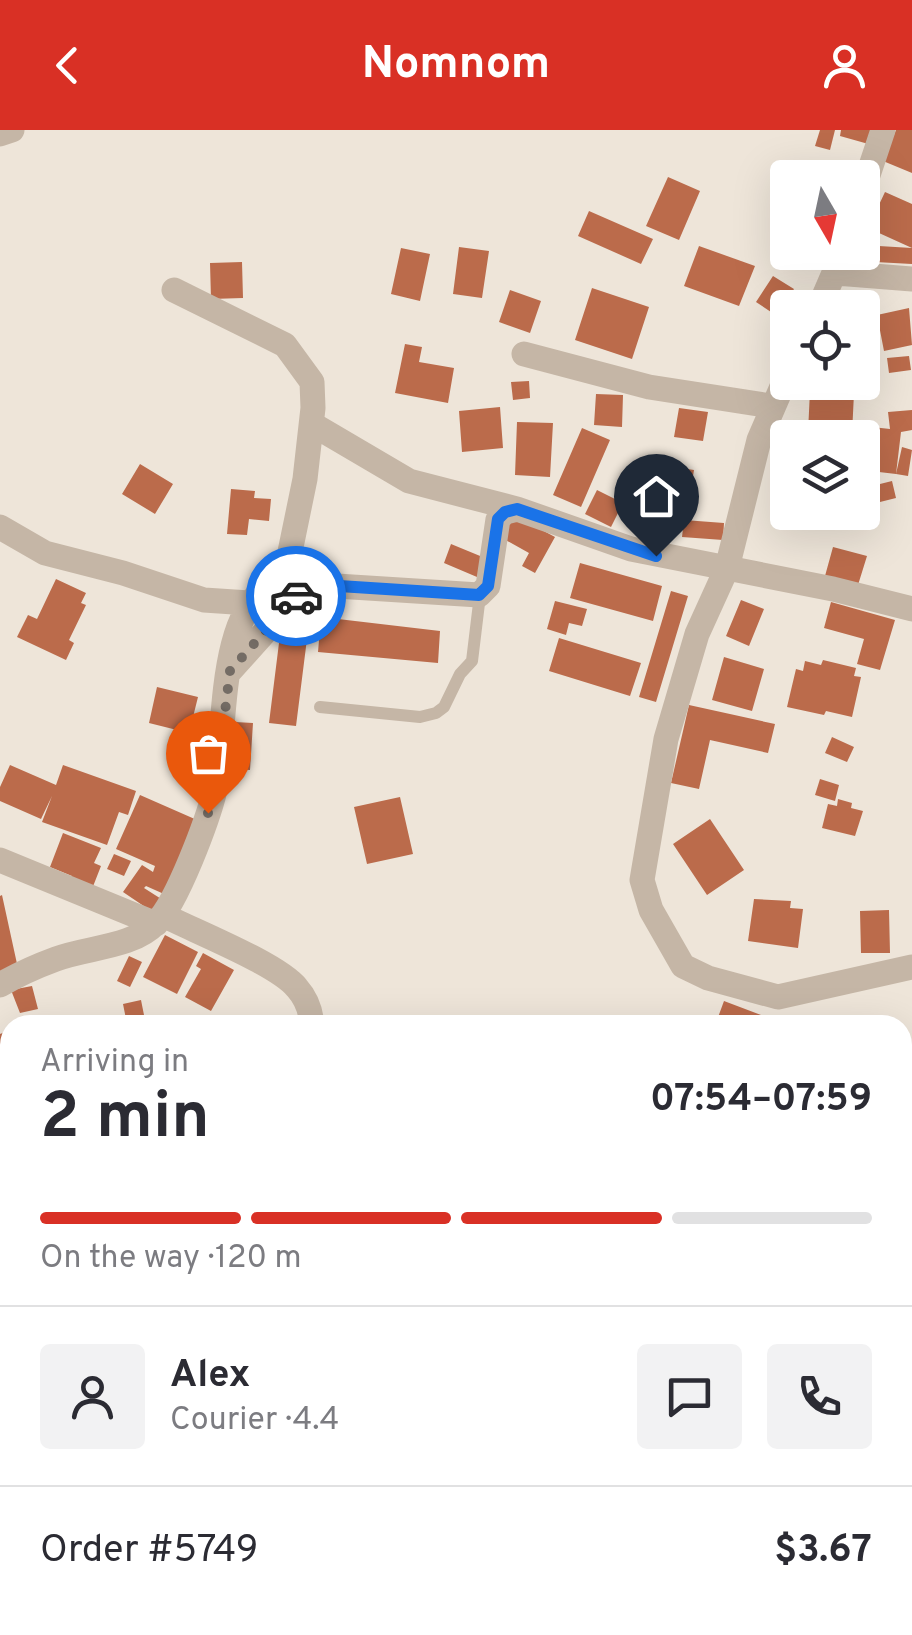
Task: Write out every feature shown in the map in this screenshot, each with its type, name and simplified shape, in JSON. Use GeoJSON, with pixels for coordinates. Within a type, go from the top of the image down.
{"type":"FeatureCollection","features":[{"type":"Feature","properties":{"kind":"street"},"geometry":{"type":"LineString","coordinates":[[0,134],[12,130]]}},
{"type":"Feature","properties":{"kind":"street"},"geometry":{"type":"LineString","coordinates":[[873,160],[883,130]]}},
{"type":"Feature","properties":{"kind":"street"},"geometry":{"type":"LineString","coordinates":[[871,270],[912,279]]}},
{"type":"Feature","properties":{"kind":"street"},"geometry":{"type":"LineString","coordinates":[[174,290],[285,345],[312,382],[312,424],[296,582],[230,671]]}},
{"type":"Feature","properties":{"kind":"street"},"geometry":{"type":"LineString","coordinates":[[524,354],[649,388],[771,406]]}},
{"type":"Feature","properties":{"kind":"street"},"geometry":{"type":"LineString","coordinates":[[774,400],[759,440],[727,568],[697,634],[666,739],[642,880],[651,910],[683,966],[708,978],[770,996],[788,996],[912,967]]}},
{"type":"Feature","properties":{"kind":"street"},"geometry":{"type":"LineString","coordinates":[[312,424],[408,481],[517,509],[631,549],[912,609]]}},
{"type":"Feature","properties":{"kind":"street"},"geometry":{"type":"LineString","coordinates":[[0,985],[56,958],[132,938],[160,920],[212,800],[232,644],[249,603],[263,588],[296,582],[480,595],[492,573],[498,519],[517,509]]}},
{"type":"Feature","properties":{"kind":"street"},"geometry":{"type":"LineString","coordinates":[[0,527],[45,553],[204,600],[249,603]]}},
{"type":"Feature","properties":{"kind":"street"},"geometry":{"type":"LineString","coordinates":[[0,860],[253,958],[296,985],[309,1015]]}},
{"type":"Feature","properties":{"kind":"lane"},"geometry":{"type":"LineString","coordinates":[[320,706],[420,717],[436,713],[444,707],[460,674],[472,662],[480,595]]}},
{"type":"Feature","properties":{"kind":"building"},"geometry":{"type":"Polygon","coordinates":[[[820,130],[835,130],[830,150],[815,146],[820,130]]]}},
{"type":"Feature","properties":{"kind":"building"},"geometry":{"type":"Polygon","coordinates":[[[841,130],[877,130],[872,145],[840,136],[841,130]]]}},
{"type":"Feature","properties":{"kind":"building"},"geometry":{"type":"Polygon","coordinates":[[[896,130],[912,130],[912,173],[883,161],[896,130]]]}},
{"type":"Feature","properties":{"kind":"building"},"geometry":{"type":"Polygon","coordinates":[[[668,177],[700,191],[679,240],[646,226],[668,177]]]}},
{"type":"Feature","properties":{"kind":"building"},"geometry":{"type":"Polygon","coordinates":[[[885,192],[912,204],[912,248],[880,233],[880,203],[885,192]]]}},
{"type":"Feature","properties":{"kind":"building"},"geometry":{"type":"Polygon","coordinates":[[[589,211],[653,239],[641,264],[578,236],[589,211]]]}},
{"type":"Feature","properties":{"kind":"building"},"geometry":{"type":"Polygon","coordinates":[[[699,246],[755,266],[739,306],[684,286],[699,246]]]}},
{"type":"Feature","properties":{"kind":"building"},"geometry":{"type":"Polygon","coordinates":[[[880,246],[912,248],[912,264],[880,262],[880,246]]]}},
{"type":"Feature","properties":{"kind":"building"},"geometry":{"type":"Polygon","coordinates":[[[459,247],[489,251],[482,298],[453,294],[459,247]]]}},
{"type":"Feature","properties":{"kind":"building"},"geometry":{"type":"Polygon","coordinates":[[[401,248],[430,254],[420,301],[391,294],[401,248]]]}},
{"type":"Feature","properties":{"kind":"building"},"geometry":{"type":"Polygon","coordinates":[[[242,262],[243,298],[211,299],[210,263],[242,262]]]}},
{"type":"Feature","properties":{"kind":"building"},"geometry":{"type":"Polygon","coordinates":[[[773,276],[794,289],[770,290],[770,311],[756,302],[773,276]]]}},
{"type":"Feature","properties":{"kind":"building"},"geometry":{"type":"Polygon","coordinates":[[[592,288],[649,307],[632,359],[575,340],[592,288]]]}},
{"type":"Feature","properties":{"kind":"building"},"geometry":{"type":"Polygon","coordinates":[[[510,290],[541,301],[530,333],[499,322],[510,290]]]}},
{"type":"Feature","properties":{"kind":"building"},"geometry":{"type":"Polygon","coordinates":[[[909,308],[912,345],[884,351],[880,314],[909,308]]]}},
{"type":"Feature","properties":{"kind":"building"},"geometry":{"type":"Polygon","coordinates":[[[405,344],[422,347],[419,362],[454,368],[448,403],[395,393],[405,344]]]}},
{"type":"Feature","properties":{"kind":"building"},"geometry":{"type":"Polygon","coordinates":[[[909,356],[911,370],[889,373],[887,358],[909,356]]]}},
{"type":"Feature","properties":{"kind":"building"},"geometry":{"type":"Polygon","coordinates":[[[529,381],[530,398],[513,400],[511,382],[529,381]]]}},
{"type":"Feature","properties":{"kind":"building"},"geometry":{"type":"Polygon","coordinates":[[[596,394],[623,395],[622,427],[594,425],[596,394]]]}},
{"type":"Feature","properties":{"kind":"building"},"geometry":{"type":"Polygon","coordinates":[[[810,400],[854,400],[853,420],[809,420],[810,400]]]}},
{"type":"Feature","properties":{"kind":"building"},"geometry":{"type":"Polygon","coordinates":[[[500,407],[503,448],[462,452],[459,411],[500,407]]]}},
{"type":"Feature","properties":{"kind":"building"},"geometry":{"type":"Polygon","coordinates":[[[679,408],[708,412],[703,441],[674,437],[679,408]]]}},
{"type":"Feature","properties":{"kind":"building"},"geometry":{"type":"Polygon","coordinates":[[[912,410],[912,430],[901,432],[896,474],[880,472],[880,428],[890,429],[888,412],[912,410]]]}},
{"type":"Feature","properties":{"kind":"building"},"geometry":{"type":"Polygon","coordinates":[[[517,422],[553,423],[550,477],[515,475],[517,422]]]}},
{"type":"Feature","properties":{"kind":"building"},"geometry":{"type":"Polygon","coordinates":[[[582,428],[610,440],[581,507],[553,495],[582,428]]]}},
{"type":"Feature","properties":{"kind":"building"},"geometry":{"type":"Polygon","coordinates":[[[902,447],[912,450],[908,476],[896,474],[902,447]]]}},
{"type":"Feature","properties":{"kind":"building"},"geometry":{"type":"Polygon","coordinates":[[[140,464],[173,484],[155,514],[122,494],[140,464]]]}},
{"type":"Feature","properties":{"kind":"building"},"geometry":{"type":"Polygon","coordinates":[[[660,465],[694,470],[687,513],[654,508],[660,465]]]}},
{"type":"Feature","properties":{"kind":"building"},"geometry":{"type":"Polygon","coordinates":[[[641,466],[655,471],[642,509],[628,504],[641,466]]]}},
{"type":"Feature","properties":{"kind":"building"},"geometry":{"type":"Polygon","coordinates":[[[892,481],[896,498],[880,502],[880,484],[892,481]]]}},
{"type":"Feature","properties":{"kind":"building"},"geometry":{"type":"Polygon","coordinates":[[[231,489],[255,491],[254,498],[271,499],[269,521],[249,519],[247,535],[227,534],[231,489]]]}},
{"type":"Feature","properties":{"kind":"building"},"geometry":{"type":"Polygon","coordinates":[[[597,490],[623,503],[611,527],[585,514],[597,490]]]}},
{"type":"Feature","properties":{"kind":"building"},"geometry":{"type":"Polygon","coordinates":[[[514,515],[555,537],[535,573],[522,566],[529,553],[502,538],[514,515]]]}},
{"type":"Feature","properties":{"kind":"building"},"geometry":{"type":"Polygon","coordinates":[[[684,520],[724,523],[723,540],[682,537],[684,520]]]}},
{"type":"Feature","properties":{"kind":"building"},"geometry":{"type":"Polygon","coordinates":[[[451,544],[485,558],[477,577],[444,563],[451,544]]]}},
{"type":"Feature","properties":{"kind":"building"},"geometry":{"type":"Polygon","coordinates":[[[833,547],[867,556],[858,585],[825,576],[833,547]]]}},
{"type":"Feature","properties":{"kind":"building"},"geometry":{"type":"Polygon","coordinates":[[[580,563],[662,586],[653,621],[570,598],[580,563]]]}},
{"type":"Feature","properties":{"kind":"building"},"geometry":{"type":"Polygon","coordinates":[[[56,579],[86,593],[81,603],[86,605],[69,640],[74,643],[66,660],[17,637],[28,615],[37,619],[56,579]]]}},
{"type":"Feature","properties":{"kind":"building"},"geometry":{"type":"Polygon","coordinates":[[[671,591],[688,596],[656,702],[639,697],[671,591]]]}},
{"type":"Feature","properties":{"kind":"building"},"geometry":{"type":"Polygon","coordinates":[[[741,600],[764,609],[749,646],[726,636],[741,600]]]}},
{"type":"Feature","properties":{"kind":"building"},"geometry":{"type":"Polygon","coordinates":[[[555,601],[587,609],[582,626],[569,623],[566,635],[547,629],[555,601]]]}},
{"type":"Feature","properties":{"kind":"building"},"geometry":{"type":"Polygon","coordinates":[[[831,602],[895,620],[880,670],[857,664],[864,639],[824,628],[831,602]]]}},
{"type":"Feature","properties":{"kind":"building"},"geometry":{"type":"Polygon","coordinates":[[[321,617],[440,631],[438,663],[318,652],[321,617]]]}},
{"type":"Feature","properties":{"kind":"building"},"geometry":{"type":"Polygon","coordinates":[[[282,619],[309,623],[296,726],[269,723],[282,619]]]}},
{"type":"Feature","properties":{"kind":"building"},"geometry":{"type":"Polygon","coordinates":[[[559,638],[641,663],[630,696],[549,671],[559,638]]]}},
{"type":"Feature","properties":{"kind":"building"},"geometry":{"type":"Polygon","coordinates":[[[724,657],[764,669],[752,711],[712,700],[724,657]]]}},
{"type":"Feature","properties":{"kind":"building"},"geometry":{"type":"Polygon","coordinates":[[[823,660],[856,668],[854,676],[861,677],[852,717],[787,707],[796,669],[803,671],[805,661],[821,665],[823,660]]]}},
{"type":"Feature","properties":{"kind":"building"},"geometry":{"type":"Polygon","coordinates":[[[157,687],[198,697],[189,733],[149,723],[157,687]]]}},
{"type":"Feature","properties":{"kind":"building"},"geometry":{"type":"Polygon","coordinates":[[[689,705],[775,724],[768,753],[710,740],[699,789],[671,783],[689,705]]]}},
{"type":"Feature","properties":{"kind":"building"},"geometry":{"type":"Polygon","coordinates":[[[235,722],[253,723],[250,770],[233,769],[235,722]]]}},
{"type":"Feature","properties":{"kind":"building"},"geometry":{"type":"Polygon","coordinates":[[[832,737],[854,747],[847,762],[825,753],[832,737]]]}},
{"type":"Feature","properties":{"kind":"building"},"geometry":{"type":"Polygon","coordinates":[[[10,765],[56,785],[63,765],[136,791],[128,815],[119,812],[107,845],[42,822],[52,796],[41,819],[0,801],[0,787],[10,765]]]}},
{"type":"Feature","properties":{"kind":"building"},"geometry":{"type":"Polygon","coordinates":[[[820,779],[839,785],[835,801],[815,795],[820,779]]]}},
{"type":"Feature","properties":{"kind":"building"},"geometry":{"type":"Polygon","coordinates":[[[140,795],[197,820],[164,894],[144,888],[166,902],[157,915],[123,892],[142,865],[153,872],[155,866],[116,849],[140,795]]]}},
{"type":"Feature","properties":{"kind":"building"},"geometry":{"type":"Polygon","coordinates":[[[400,797],[413,854],[367,864],[354,807],[400,797]]]}},
{"type":"Feature","properties":{"kind":"building"},"geometry":{"type":"Polygon","coordinates":[[[838,799],[863,811],[855,836],[822,828],[828,804],[837,806],[838,799]]]}},
{"type":"Feature","properties":{"kind":"building"},"geometry":{"type":"Polygon","coordinates":[[[710,819],[744,870],[707,895],[673,844],[710,819]]]}},
{"type":"Feature","properties":{"kind":"building"},"geometry":{"type":"Polygon","coordinates":[[[63,833],[101,848],[94,863],[101,866],[92,889],[50,867],[63,833]]]}},
{"type":"Feature","properties":{"kind":"building"},"geometry":{"type":"Polygon","coordinates":[[[114,854],[131,861],[124,876],[107,869],[114,854]]]}},
{"type":"Feature","properties":{"kind":"building"},"geometry":{"type":"Polygon","coordinates":[[[0,896],[19,973],[0,977],[0,896]]]}},
{"type":"Feature","properties":{"kind":"building"},"geometry":{"type":"Polygon","coordinates":[[[754,899],[791,901],[790,908],[803,909],[798,948],[748,941],[754,899]]]}},
{"type":"Feature","properties":{"kind":"building"},"geometry":{"type":"Polygon","coordinates":[[[889,910],[890,953],[861,953],[860,911],[889,910]]]}},
{"type":"Feature","properties":{"kind":"building"},"geometry":{"type":"Polygon","coordinates":[[[165,935],[198,952],[177,994],[143,977],[165,935]]]}},
{"type":"Feature","properties":{"kind":"building"},"geometry":{"type":"Polygon","coordinates":[[[203,953],[234,970],[211,1011],[185,997],[201,969],[196,966],[203,953]]]}},
{"type":"Feature","properties":{"kind":"building"},"geometry":{"type":"Polygon","coordinates":[[[129,956],[142,962],[130,987],[117,981],[129,956]]]}},
{"type":"Feature","properties":{"kind":"building"},"geometry":{"type":"Polygon","coordinates":[[[32,986],[38,1009],[20,1013],[11,990],[32,986]]]}},
{"type":"Feature","properties":{"kind":"building"},"geometry":{"type":"Polygon","coordinates":[[[141,1000],[144,1015],[125,1015],[123,1004],[141,1000]]]}},
{"type":"Feature","properties":{"kind":"building"},"geometry":{"type":"Polygon","coordinates":[[[724,1001],[761,1015],[719,1015],[724,1001]]]}},
{"type":"Feature","properties":{"kind":"way so far"},"geometry":{"type":"LineString","coordinates":[[208,813],[216,786],[230,671],[296,596]]}},
{"type":"Feature","properties":{"kind":"route"},"geometry":{"type":"LineString","coordinates":[[296,596],[308,584],[485,593],[492,573],[498,519],[517,509],[656,556]]}}]}
